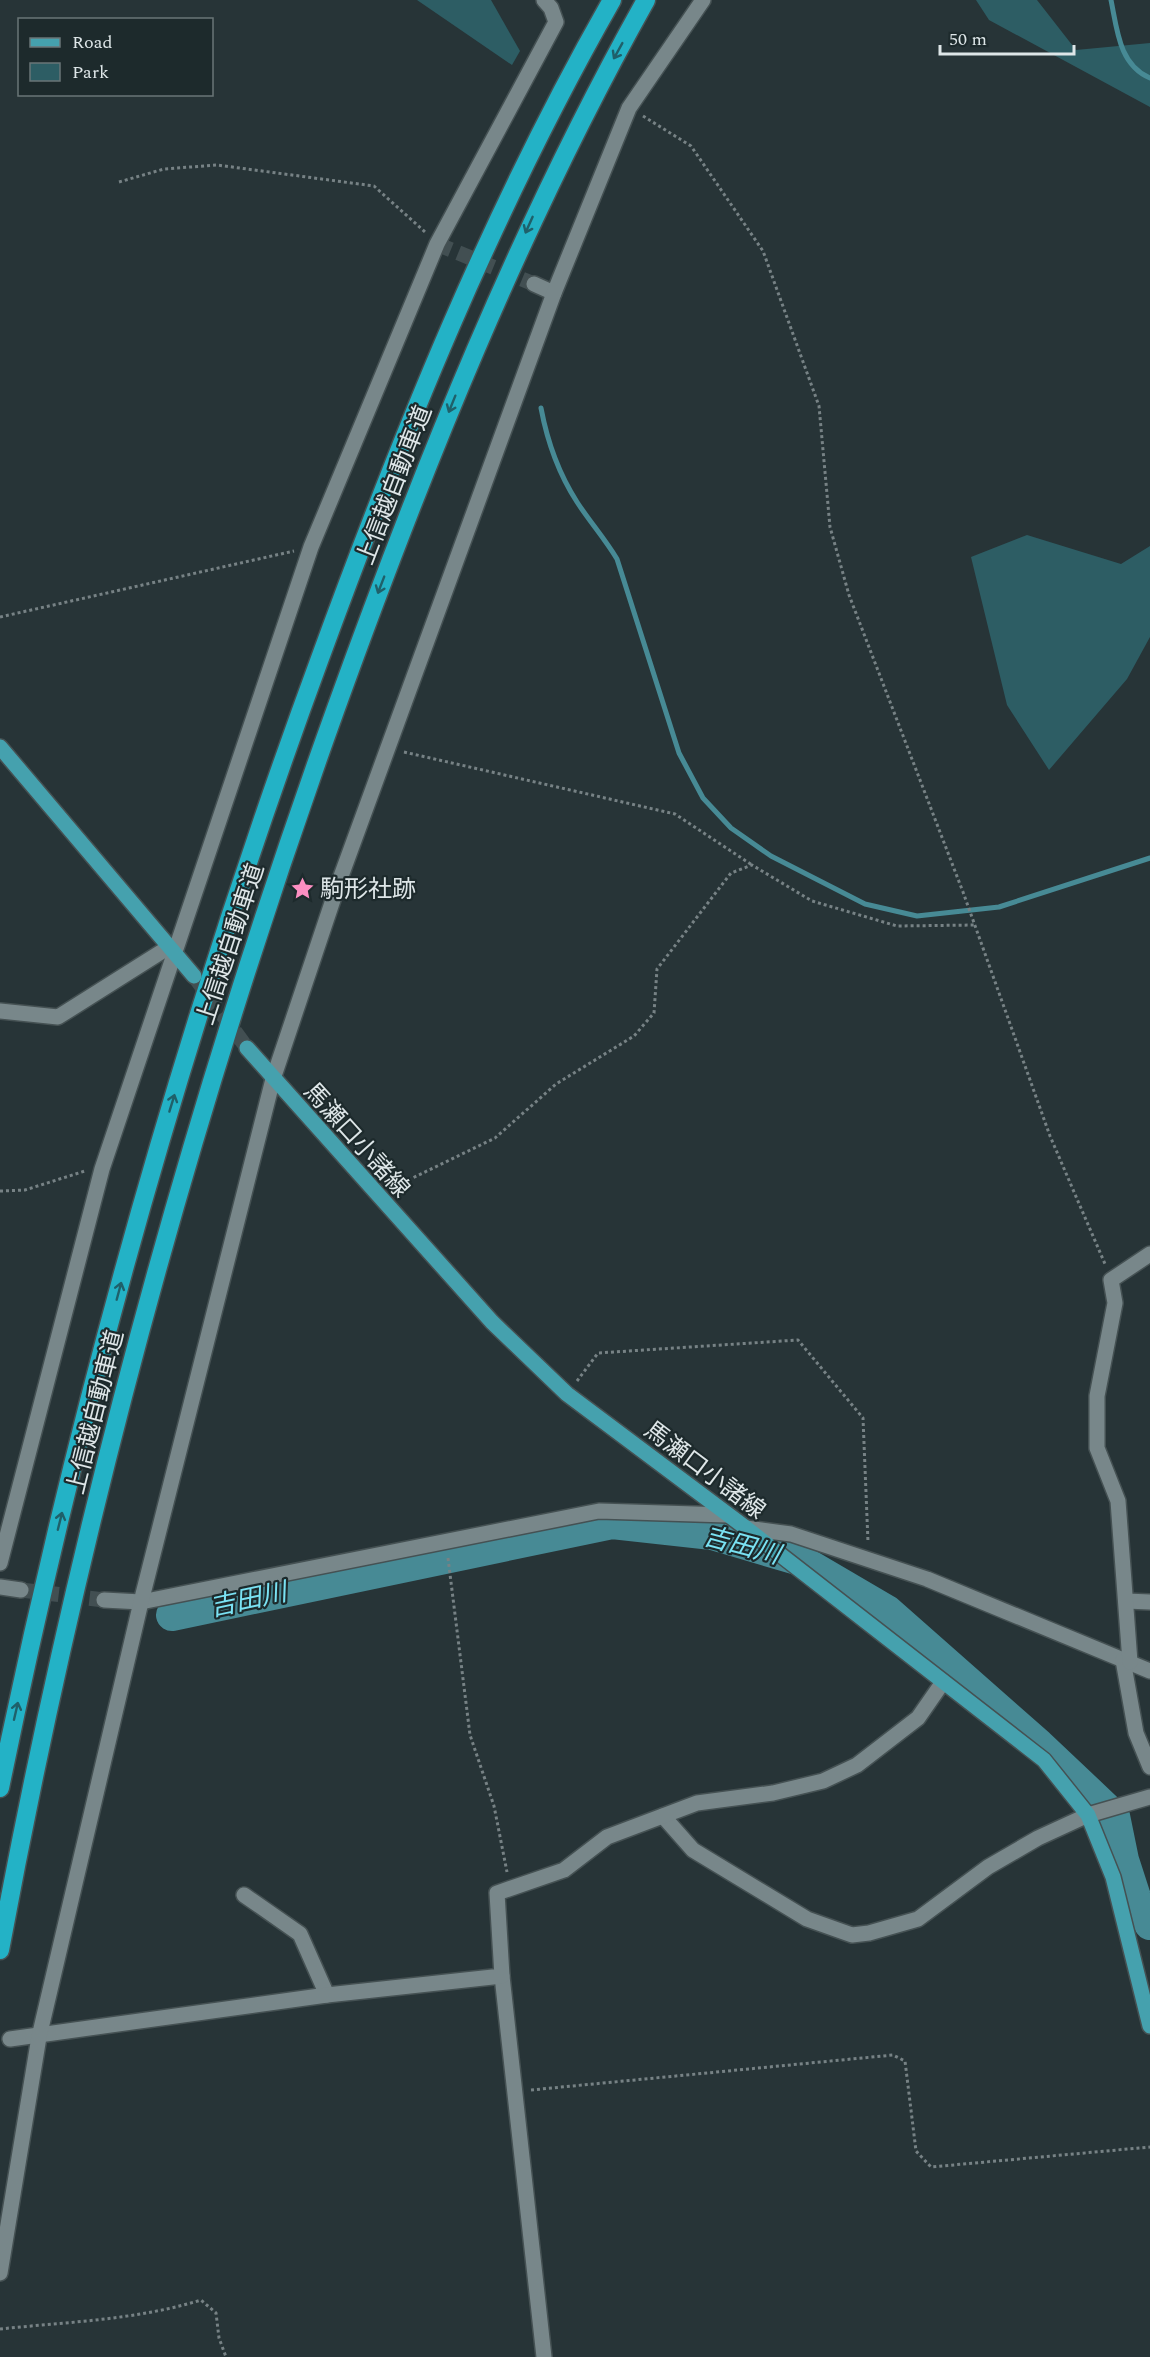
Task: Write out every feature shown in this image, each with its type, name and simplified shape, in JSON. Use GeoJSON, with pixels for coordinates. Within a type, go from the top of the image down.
{"type":"FeatureCollection","features":[{"type":"Feature","properties":{"kind":"highway","name":"上信越自動車道"},"geometry":{"type":"LineString","coordinates":[[0,1788],[45,1583],[121,1284],[198,1018],[286,750],[388,477],[443,342],[509,196],[570,74],[612,0]]}},
{"type":"Feature","properties":{"kind":"highway","name":"上信越自動車道"},"geometry":{"type":"LineString","coordinates":[[0,1950],[40,1749],[113,1435],[189,1154],[270,896],[369,616],[419,483],[532,220],[599,85],[646,0]]}},
{"type":"Feature","properties":{"kind":"main road"},"geometry":{"type":"LineString","coordinates":[[0,747],[194,976]]}},
{"type":"Feature","properties":{"kind":"main road","name":"馬瀬口小諸線"},"geometry":{"type":"LineString","coordinates":[[247,1048],[492,1322],[567,1394],[746,1528],[1044,1760],[1088,1815],[1113,1877],[1150,2025]]}},
{"type":"Feature","properties":{"kind":"street"},"geometry":{"type":"LineString","coordinates":[[0,1563],[102,1169],[172,951],[311,547],[437,244],[556,22],[551,8],[544,0]]}},
{"type":"Feature","properties":{"kind":"street"},"geometry":{"type":"LineString","coordinates":[[0,2273],[39,2037],[141,1602],[273,1079],[340,879],[554,293],[629,108],[703,0]]}},
{"type":"Feature","properties":{"kind":"street"},"geometry":{"type":"LineString","coordinates":[[534,284],[554,293]]}},
{"type":"Feature","properties":{"kind":"street"},"geometry":{"type":"LineString","coordinates":[[0,1011],[58,1017],[172,951]]}},
{"type":"Feature","properties":{"kind":"street"},"geometry":{"type":"LineString","coordinates":[[1150,1254],[1111,1280],[1115,1303],[1097,1396],[1097,1448],[1118,1501],[1126,1601],[1126,1661],[1136,1734],[1150,1767]]}},
{"type":"Feature","properties":{"kind":"street"},"geometry":{"type":"LineString","coordinates":[[104,1600],[141,1602],[599,1511],[727,1515]]}},
{"type":"Feature","properties":{"kind":"street"},"geometry":{"type":"LineString","coordinates":[[746,1528],[791,1534],[869,1558],[927,1579],[1150,1671]]}},
{"type":"Feature","properties":{"kind":"street"},"geometry":{"type":"LineString","coordinates":[[0,1587],[21,1590]]}},
{"type":"Feature","properties":{"kind":"street"},"geometry":{"type":"LineString","coordinates":[[1126,1601],[1150,1602]]}},
{"type":"Feature","properties":{"kind":"street"},"geometry":{"type":"LineString","coordinates":[[544,2357],[502,1976],[497,1893],[564,1870],[607,1837],[697,1803],[773,1793],[823,1781],[857,1765],[918,1718],[943,1682]]}},
{"type":"Feature","properties":{"kind":"street"},"geometry":{"type":"LineString","coordinates":[[663,1816],[693,1850],[807,1919],[852,1935],[869,1933],[918,1919],[987,1867],[1088,1815],[1150,1797]]}},
{"type":"Feature","properties":{"kind":"street"},"geometry":{"type":"LineString","coordinates":[[244,1895],[300,1934],[327,1995]]}},
{"type":"Feature","properties":{"kind":"street"},"geometry":{"type":"LineString","coordinates":[[10,2039],[39,2037],[327,1995],[502,1976]]}},
{"type":"Feature","properties":{"kind":"path"},"geometry":{"type":"LineString","coordinates":[[629,108],[691,146],[763,251],[819,406],[830,527],[849,595],[975,925],[1050,1136],[1092,1230],[1111,1280]]}},
{"type":"Feature","properties":{"kind":"path"},"geometry":{"type":"LineString","coordinates":[[119,182],[165,170],[218,165],[374,186],[437,244]]}},
{"type":"Feature","properties":{"kind":"path"},"geometry":{"type":"LineString","coordinates":[[0,616],[311,547]]}},
{"type":"Feature","properties":{"kind":"path"},"geometry":{"type":"LineString","coordinates":[[387,749],[675,814],[812,901],[897,926],[975,925]]}},
{"type":"Feature","properties":{"kind":"path"},"geometry":{"type":"LineString","coordinates":[[377,1196],[495,1138],[556,1084],[634,1036],[654,1013],[657,969],[730,873],[753,865]]}},
{"type":"Feature","properties":{"kind":"path"},"geometry":{"type":"LineString","coordinates":[[0,1191],[25,1190],[78,1173],[102,1169]]}},
{"type":"Feature","properties":{"kind":"path"},"geometry":{"type":"LineString","coordinates":[[567,1394],[598,1353],[798,1340],[863,1418],[869,1558]]}},
{"type":"Feature","properties":{"kind":"path"},"geometry":{"type":"LineString","coordinates":[[446,1541],[470,1735],[494,1806],[510,1888]]}},
{"type":"Feature","properties":{"kind":"path"},"geometry":{"type":"LineString","coordinates":[[514,2091],[893,2055],[904,2061],[916,2151],[931,2167],[1150,2147]]}},
{"type":"Feature","properties":{"kind":"path"},"geometry":{"type":"LineString","coordinates":[[0,2329],[137,2314],[176,2308],[201,2300],[216,2313],[219,2338],[226,2357]]}},
{"type":"Feature","properties":{"kind":"green space"},"geometry":{"type":"Polygon","coordinates":[[[417,0],[491,0],[520,51],[512,65],[417,0]]]}},
{"type":"Feature","properties":{"kind":"green space"},"geometry":{"type":"Polygon","coordinates":[[[976,0],[1037,0],[1076,50],[1150,43],[1150,107],[989,20],[976,0]]]}},
{"type":"Feature","properties":{"kind":"green space"},"geometry":{"type":"Polygon","coordinates":[[[1027,535],[1121,564],[1150,546],[1150,637],[1127,679],[1049,770],[1007,705],[971,557],[1027,535]]]}},
{"type":"Feature","properties":{"kind":"waterway"},"geometry":{"type":"LineString","coordinates":[[1111,0],[1121,45],[1132,64],[1150,78]]}},
{"type":"Feature","properties":{"kind":"waterway"},"geometry":{"type":"LineString","coordinates":[[541,408],[550,444],[565,480],[577,502],[617,559],[679,753],[703,798],[731,828],[771,856],[865,904],[917,916],[999,907],[1150,858]]}},
{"type":"Feature","properties":{"kind":"waterway","name":"吉田川"},"geometry":{"type":"LineString","coordinates":[[172,1615],[612,1523],[712,1534],[800,1560],[887,1611],[1039,1745],[1114,1816],[1123,1860],[1135,1897],[1150,1924]]}},
{"type":"Feature","properties":{"kind":"tunnel"},"geometry":{"type":"LineString","coordinates":[[437,244],[534,284]]}},
{"type":"Feature","properties":{"kind":"tunnel"},"geometry":{"type":"LineString","coordinates":[[194,976],[247,1048]]}},
{"type":"Feature","properties":{"kind":"tunnel"},"geometry":{"type":"LineString","coordinates":[[21,1590],[104,1600]]}},
{"type":"Feature","properties":{"kind":"place","name":"駒形社跡"},"geometry":{"type":"Point","coordinates":[302,889]}}]}
